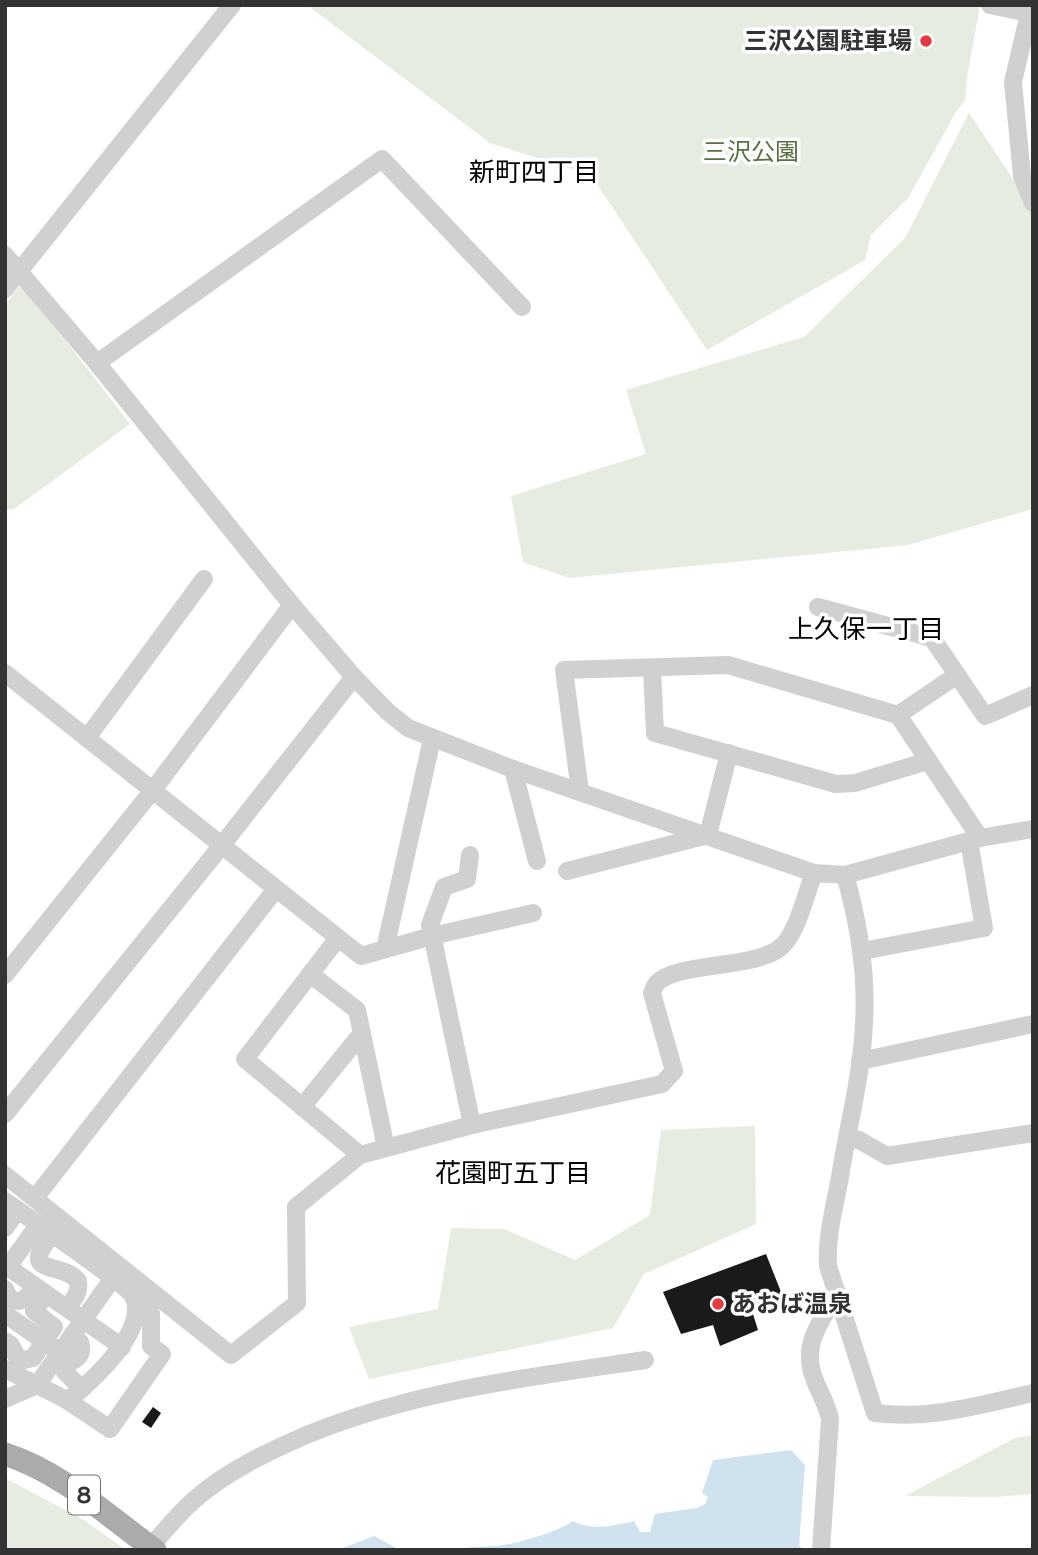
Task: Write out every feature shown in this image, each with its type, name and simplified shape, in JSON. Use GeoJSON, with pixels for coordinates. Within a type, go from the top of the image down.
{"type":"FeatureCollection","features":[{"type":"Feature","properties":{"kind":"main road","name":"8"},"geometry":{"type":"LineString","coordinates":[[5,1454],[29,1462],[74,1488],[153,1548]]}},
{"type":"Feature","properties":{"kind":"street"},"geometry":{"type":"LineString","coordinates":[[990,5],[1030,9],[1013,82],[1022,176],[1033,203]]}},
{"type":"Feature","properties":{"kind":"street"},"geometry":{"type":"LineString","coordinates":[[5,289],[230,6]]}},
{"type":"Feature","properties":{"kind":"street"},"geometry":{"type":"LineString","coordinates":[[97,363],[382,159],[522,307]]}},
{"type":"Feature","properties":{"kind":"street"},"geometry":{"type":"LineString","coordinates":[[5,255],[97,363],[292,605],[354,677],[388,712],[408,728],[513,769],[814,873],[845,875],[974,839],[1033,829]]}},
{"type":"Feature","properties":{"kind":"street"},"geometry":{"type":"LineString","coordinates":[[87,738],[204,579]]}},
{"type":"Feature","properties":{"kind":"street"},"geometry":{"type":"LineString","coordinates":[[5,975],[153,790],[292,605]]}},
{"type":"Feature","properties":{"kind":"street"},"geometry":{"type":"LineString","coordinates":[[818,607],[932,638],[985,716],[1033,695]]}},
{"type":"Feature","properties":{"kind":"street"},"geometry":{"type":"LineString","coordinates":[[580,791],[564,670],[728,665],[898,715],[974,839],[984,928],[862,951]]}},
{"type":"Feature","properties":{"kind":"street"},"geometry":{"type":"LineString","coordinates":[[652,669],[654,733],[836,784],[855,783],[928,761]]}},
{"type":"Feature","properties":{"kind":"street"},"geometry":{"type":"LineString","coordinates":[[898,715],[957,675]]}},
{"type":"Feature","properties":{"kind":"street"},"geometry":{"type":"LineString","coordinates":[[5,1114],[354,677]]}},
{"type":"Feature","properties":{"kind":"street"},"geometry":{"type":"LineString","coordinates":[[9,682],[87,738],[361,956],[432,936],[533,914]]}},
{"type":"Feature","properties":{"kind":"street"},"geometry":{"type":"LineString","coordinates":[[385,949],[432,739]]}},
{"type":"Feature","properties":{"kind":"street"},"geometry":{"type":"LineString","coordinates":[[708,835],[729,753]]}},
{"type":"Feature","properties":{"kind":"street"},"geometry":{"type":"LineString","coordinates":[[513,769],[537,861]]}},
{"type":"Feature","properties":{"kind":"street"},"geometry":{"type":"LineString","coordinates":[[567,872],[708,835]]}},
{"type":"Feature","properties":{"kind":"street"},"geometry":{"type":"LineString","coordinates":[[470,855],[467,879],[444,887],[430,925],[472,1125]]}},
{"type":"Feature","properties":{"kind":"street"},"geometry":{"type":"LineString","coordinates":[[5,1175],[232,1355],[297,1303],[296,1207],[360,1155],[472,1125],[662,1084],[674,1071],[652,993],[657,983],[672,974],[761,957],[780,949],[790,938],[814,873]]}},
{"type":"Feature","properties":{"kind":"street"},"geometry":{"type":"LineString","coordinates":[[845,875],[862,951],[864,1024],[860,1061],[827,1244],[828,1266],[875,1413],[904,1417],[1033,1393]]}},
{"type":"Feature","properties":{"kind":"street"},"geometry":{"type":"LineString","coordinates":[[34,1198],[276,889]]}},
{"type":"Feature","properties":{"kind":"street"},"geometry":{"type":"LineString","coordinates":[[338,938],[245,1059],[360,1155]]}},
{"type":"Feature","properties":{"kind":"street"},"geometry":{"type":"LineString","coordinates":[[310,974],[357,1010],[386,1148]]}},
{"type":"Feature","properties":{"kind":"street"},"geometry":{"type":"LineString","coordinates":[[860,1061],[1033,1024]]}},
{"type":"Feature","properties":{"kind":"street"},"geometry":{"type":"LineString","coordinates":[[302,1107],[362,1033]]}},
{"type":"Feature","properties":{"kind":"street"},"geometry":{"type":"LineString","coordinates":[[847,1138],[859,1140],[887,1156],[1033,1133]]}},
{"type":"Feature","properties":{"kind":"street"},"geometry":{"type":"LineString","coordinates":[[5,1228],[12,1206],[113,1278],[152,1314],[151,1346],[162,1354],[110,1429],[65,1399],[5,1369]]}},
{"type":"Feature","properties":{"kind":"street"},"geometry":{"type":"LineString","coordinates":[[45,1230],[6,1266],[122,1347]]}},
{"type":"Feature","properties":{"kind":"street"},"geometry":{"type":"LineString","coordinates":[[45,1230],[39,1253],[42,1265],[49,1269],[68,1271],[78,1281],[76,1297],[67,1308]]}},
{"type":"Feature","properties":{"kind":"street"},"geometry":{"type":"LineString","coordinates":[[5,1399],[37,1385],[113,1278]]}},
{"type":"Feature","properties":{"kind":"street"},"geometry":{"type":"LineString","coordinates":[[5,1289],[10,1299],[17,1302],[41,1291]]}},
{"type":"Feature","properties":{"kind":"street"},"geometry":{"type":"LineString","coordinates":[[5,1341],[11,1345],[19,1361],[33,1359],[54,1326],[34,1311],[41,1291]]}},
{"type":"Feature","properties":{"kind":"street"},"geometry":{"type":"LineString","coordinates":[[821,1550],[831,1419],[808,1360],[811,1340],[837,1292]]}},
{"type":"Feature","properties":{"kind":"street"},"geometry":{"type":"LineString","coordinates":[[65,1399],[71,1398],[82,1389],[122,1347],[136,1318],[134,1296]]}},
{"type":"Feature","properties":{"kind":"street"},"geometry":{"type":"LineString","coordinates":[[5,1314],[60,1352]]}},
{"type":"Feature","properties":{"kind":"street"},"geometry":{"type":"LineString","coordinates":[[72,1335],[82,1348],[78,1358],[68,1363],[65,1372],[82,1389]]}},
{"type":"Feature","properties":{"kind":"street"},"geometry":{"type":"LineString","coordinates":[[153,1548],[194,1500],[248,1462],[341,1421],[398,1403],[473,1385],[645,1360]]}},
{"type":"Feature","properties":{"kind":"green space","name":"三沢公園"},"geometry":{"type":"Polygon","coordinates":[[[307,5],[980,5],[965,100],[908,198],[871,235],[865,260],[707,350],[591,175],[490,143],[307,5]]]}},
{"type":"Feature","properties":{"kind":"green space"},"geometry":{"type":"Polygon","coordinates":[[[969,113],[1033,209],[1033,509],[908,545],[569,578],[523,562],[511,496],[646,454],[626,390],[804,337],[905,238],[969,113]]]}},
{"type":"Feature","properties":{"kind":"green space"},"geometry":{"type":"Polygon","coordinates":[[[18,288],[25,288],[130,424],[14,509],[5,510],[5,305],[18,288]]]}},
{"type":"Feature","properties":{"kind":"green space"},"geometry":{"type":"Polygon","coordinates":[[[755,1126],[756,1224],[644,1274],[613,1328],[369,1379],[349,1327],[438,1309],[451,1228],[504,1229],[575,1260],[650,1215],[661,1130],[755,1126]]]}},
{"type":"Feature","properties":{"kind":"green space"},"geometry":{"type":"Polygon","coordinates":[[[1033,1435],[1033,1494],[994,1497],[905,1496],[1015,1438],[1033,1435]]]}},
{"type":"Feature","properties":{"kind":"green space"},"geometry":{"type":"Polygon","coordinates":[[[5,1478],[84,1520],[126,1550],[5,1550],[5,1478]]]}},
{"type":"Feature","properties":{"kind":"water"},"geometry":{"type":"Polygon","coordinates":[[[791,1450],[805,1465],[799,1546],[805,1550],[456,1550],[524,1541],[573,1521],[595,1527],[634,1521],[640,1532],[650,1532],[655,1514],[697,1508],[705,1504],[708,1497],[702,1493],[713,1460],[791,1450]]]}},
{"type":"Feature","properties":{"kind":"water"},"geometry":{"type":"Polygon","coordinates":[[[374,1536],[400,1550],[338,1550],[374,1536]]]}},
{"type":"Feature","properties":{"kind":"building","name":"あおば温泉"},"geometry":{"type":"Polygon","coordinates":[[[766,1254],[783,1297],[752,1311],[758,1330],[720,1346],[713,1325],[681,1334],[663,1292],[766,1254]]]}},
{"type":"Feature","properties":{"kind":"building"},"geometry":{"type":"Polygon","coordinates":[[[153,1407],[161,1413],[151,1428],[142,1422],[153,1407]]]}},
{"type":"Feature","properties":{"kind":"place","name":"三沢公園駐車場"},"geometry":{"type":"Point","coordinates":[926,41]}},
{"type":"Feature","properties":{"kind":"place","name":"あおば温泉"},"geometry":{"type":"Point","coordinates":[718,1304]}},
{"type":"Feature","properties":{"kind":"district","name":"新町四丁目"},"geometry":{"type":"Point","coordinates":[534,172]}},
{"type":"Feature","properties":{"kind":"district","name":"上久保一丁目"},"geometry":{"type":"Point","coordinates":[866,629]}},
{"type":"Feature","properties":{"kind":"district","name":"花園町五丁目"},"geometry":{"type":"Point","coordinates":[513,1173]}}]}
